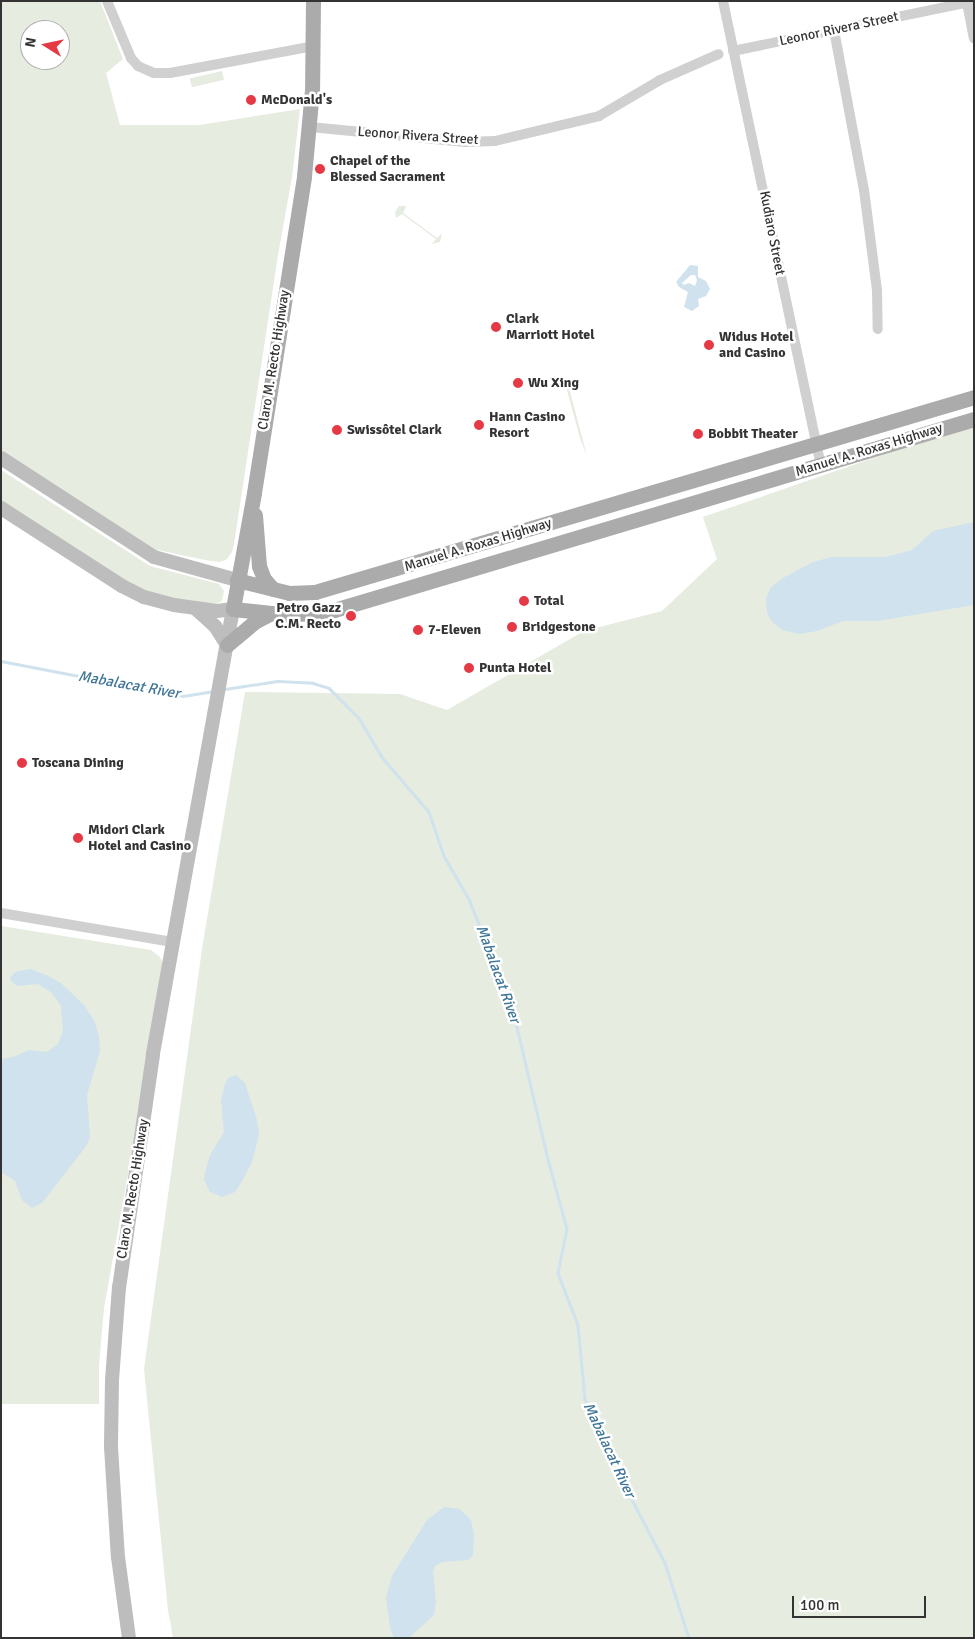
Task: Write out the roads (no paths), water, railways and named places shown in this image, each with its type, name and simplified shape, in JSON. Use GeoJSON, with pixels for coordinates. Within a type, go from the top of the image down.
{"type":"FeatureCollection","features":[{"type":"Feature","properties":{"kind":"main road","name":"Claro M. Recto Highway"},"geometry":{"type":"LineString","coordinates":[[129,1638],[121,1579],[113,1476],[111,1418],[113,1365],[123,1252],[174,942],[254,493],[310,127],[314,46],[313,1]]}},
{"type":"Feature","properties":{"kind":"main road","name":"Manuel A. Roxas Highway"},"geometry":{"type":"LineString","coordinates":[[1,458],[154,557],[289,593],[315,592],[974,397]]}},
{"type":"Feature","properties":{"kind":"main road","name":"Manuel A. Roxas Highway"},"geometry":{"type":"LineString","coordinates":[[1,508],[122,586],[144,597],[217,611],[233,608],[290,615],[344,608],[974,419]]}},
{"type":"Feature","properties":{"kind":"main road"},"geometry":{"type":"LineString","coordinates":[[254,493],[258,560],[264,579],[273,589]]}},
{"type":"Feature","properties":{"kind":"main road"},"geometry":{"type":"LineString","coordinates":[[196,608],[215,626],[227,645],[254,622],[273,613]]}},
{"type":"Feature","properties":{"kind":"street"},"geometry":{"type":"LineString","coordinates":[[107,1],[131,58],[138,66],[154,73],[170,73],[314,46]]}},
{"type":"Feature","properties":{"kind":"street","name":"Kudiaro Street"},"geometry":{"type":"LineString","coordinates":[[723,1],[821,465]]}},
{"type":"Feature","properties":{"kind":"street"},"geometry":{"type":"LineString","coordinates":[[970,2],[974,38]]}},
{"type":"Feature","properties":{"kind":"street","name":"Leonor Rivera Street"},"geometry":{"type":"LineString","coordinates":[[733,51],[970,2]]}},
{"type":"Feature","properties":{"kind":"street"},"geometry":{"type":"LineString","coordinates":[[834,30],[864,190],[877,290],[878,329]]}},
{"type":"Feature","properties":{"kind":"street","name":"Leonor Rivera Street"},"geometry":{"type":"LineString","coordinates":[[310,127],[465,142],[495,141],[540,132],[599,116],[660,80],[718,54]]}},
{"type":"Feature","properties":{"kind":"street"},"geometry":{"type":"LineString","coordinates":[[1,913],[174,942]]}},
{"type":"Feature","properties":{"kind":"water"},"geometry":{"type":"Polygon","coordinates":[[[690,265],[698,266],[698,277],[706,281],[710,289],[706,296],[698,299],[699,306],[692,311],[684,307],[688,292],[679,287],[676,282],[690,265]],[[691,275],[682,283],[684,285],[689,283],[695,286],[697,280],[695,275],[691,275]]]}},
{"type":"Feature","properties":{"kind":"water"},"geometry":{"type":"Polygon","coordinates":[[[974,522],[974,605],[877,621],[843,621],[817,631],[800,634],[782,630],[772,622],[767,612],[766,598],[771,587],[783,578],[813,562],[832,557],[886,557],[912,550],[933,531],[974,522]]]}},
{"type":"Feature","properties":{"kind":"water"},"geometry":{"type":"Polygon","coordinates":[[[30,969],[61,983],[84,1005],[94,1020],[99,1036],[100,1051],[87,1095],[90,1137],[87,1145],[42,1203],[32,1208],[22,1200],[15,1181],[1,1172],[1,1059],[13,1057],[29,1050],[47,1052],[58,1044],[63,1031],[61,1006],[51,992],[38,984],[17,986],[11,981],[10,978],[15,972],[30,969]]]}},
{"type":"Feature","properties":{"kind":"water"},"geometry":{"type":"Polygon","coordinates":[[[236,1075],[245,1083],[257,1120],[259,1135],[252,1162],[241,1183],[235,1192],[222,1197],[210,1192],[204,1180],[210,1155],[224,1132],[221,1101],[225,1084],[228,1078],[236,1075]]]}},
{"type":"Feature","properties":{"kind":"water"},"geometry":{"type":"Polygon","coordinates":[[[444,1507],[460,1509],[471,1520],[474,1535],[473,1555],[468,1560],[442,1562],[435,1566],[433,1572],[436,1602],[434,1615],[409,1638],[394,1638],[390,1628],[386,1597],[392,1576],[427,1520],[444,1507]]]}},
{"type":"Feature","properties":{"kind":"waterway","name":"Mabalacat River"},"geometry":{"type":"LineString","coordinates":[[1,661],[183,696],[214,691]]}},
{"type":"Feature","properties":{"kind":"waterway","name":"Mabalacat River"},"geometry":{"type":"LineString","coordinates":[[225,689],[278,681],[313,683],[329,688],[359,718],[382,757],[429,812],[444,856],[469,899],[513,1010],[549,1163],[567,1229],[558,1273],[578,1325],[585,1399],[613,1463],[665,1563],[689,1638]]}},
{"type":"Feature","properties":{"kind":"place","name":"McDonald's"},"geometry":{"type":"Point","coordinates":[251,100]}},
{"type":"Feature","properties":{"kind":"place","name":"Chapel of the Blessed Sacrament"},"geometry":{"type":"Point","coordinates":[320,169]}},
{"type":"Feature","properties":{"kind":"place","name":"Clark Marriott Hotel"},"geometry":{"type":"Point","coordinates":[496,327]}},
{"type":"Feature","properties":{"kind":"place","name":"Widus Hotel and Casino"},"geometry":{"type":"Point","coordinates":[709,345]}},
{"type":"Feature","properties":{"kind":"place","name":"Wu Xing"},"geometry":{"type":"Point","coordinates":[518,383]}},
{"type":"Feature","properties":{"kind":"place","name":"Hann Casino Resort"},"geometry":{"type":"Point","coordinates":[479,425]}},
{"type":"Feature","properties":{"kind":"place","name":"Swissôtel Clark"},"geometry":{"type":"Point","coordinates":[337,430]}},
{"type":"Feature","properties":{"kind":"place","name":"Bobbit Theater"},"geometry":{"type":"Point","coordinates":[698,434]}},
{"type":"Feature","properties":{"kind":"place","name":"Total"},"geometry":{"type":"Point","coordinates":[524,601]}},
{"type":"Feature","properties":{"kind":"place","name":"Petro Gazz C.M. Recto"},"geometry":{"type":"Point","coordinates":[351,616]}},
{"type":"Feature","properties":{"kind":"place","name":"Bridgestone"},"geometry":{"type":"Point","coordinates":[512,627]}},
{"type":"Feature","properties":{"kind":"place","name":"7-Eleven"},"geometry":{"type":"Point","coordinates":[418,630]}},
{"type":"Feature","properties":{"kind":"place","name":"Punta Hotel"},"geometry":{"type":"Point","coordinates":[469,668]}},
{"type":"Feature","properties":{"kind":"place","name":"Toscana Dining"},"geometry":{"type":"Point","coordinates":[22,763]}},
{"type":"Feature","properties":{"kind":"place","name":"Midori Clark Hotel and Casino"},"geometry":{"type":"Point","coordinates":[78,838]}}]}
